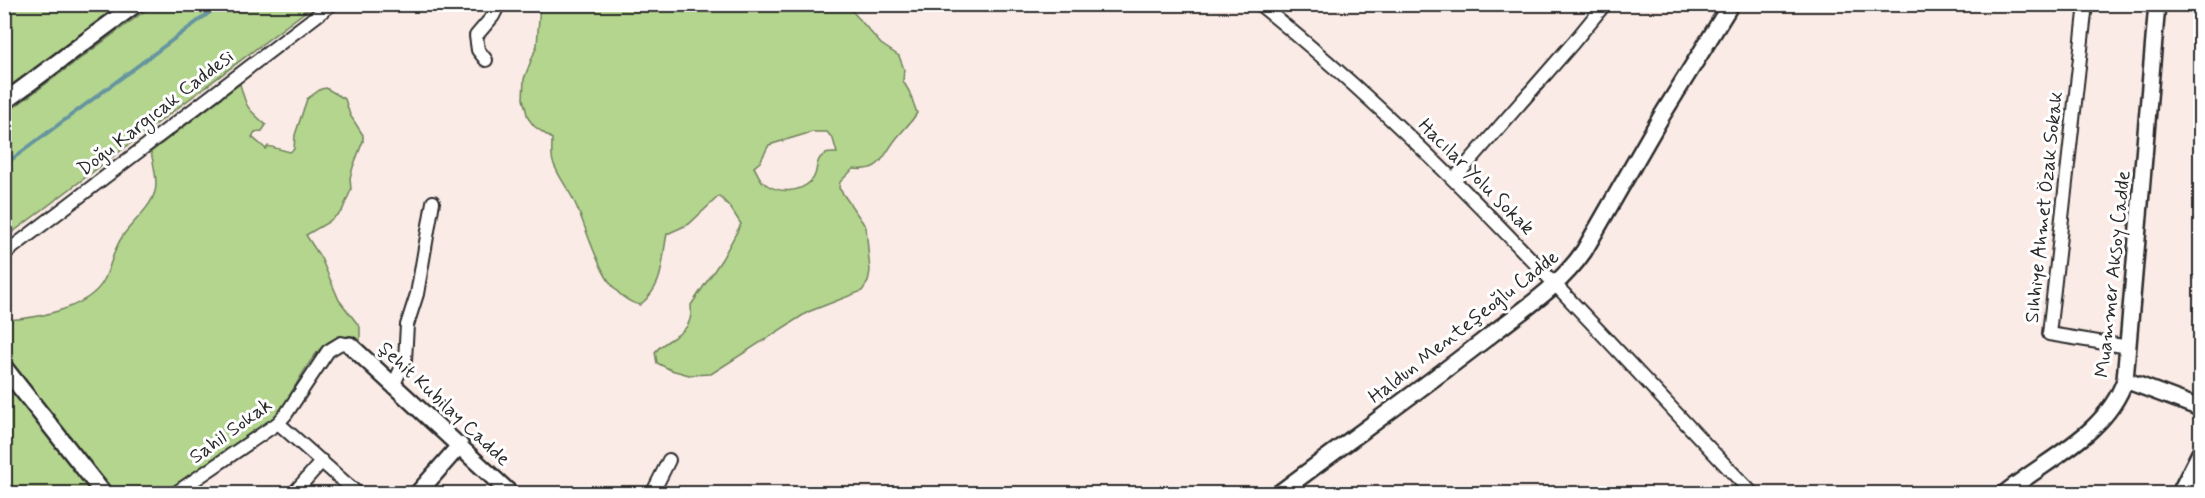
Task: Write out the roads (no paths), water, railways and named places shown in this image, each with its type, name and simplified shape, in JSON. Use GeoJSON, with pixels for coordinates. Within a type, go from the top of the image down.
{"type":"FeatureCollection","features":[{"type":"Feature","properties":{"kind":"main road"},"geometry":{"type":"LineString","coordinates":[[2180,494],[2200,454]]}},
{"type":"Feature","properties":{"kind":"street"},"geometry":{"type":"LineString","coordinates":[[4,102],[136,4]]}},
{"type":"Feature","properties":{"kind":"street","name":"Doğu Kargıcak Caddesi"},"geometry":{"type":"LineString","coordinates":[[4,254],[332,4]]}},
{"type":"Feature","properties":{"kind":"street"},"geometry":{"type":"LineString","coordinates":[[486,60],[478,51],[476,36],[493,16],[499,4]]}},
{"type":"Feature","properties":{"kind":"street","name":"Hacılar Yolu Sokak"},"geometry":{"type":"LineString","coordinates":[[1260,4],[1391,118],[1454,179],[1753,494]]}},
{"type":"Feature","properties":{"kind":"street"},"geometry":{"type":"LineString","coordinates":[[1454,179],[1605,4]]}},
{"type":"Feature","properties":{"kind":"street","name":"Haldun Menteşeoğlu Cadde"},"geometry":{"type":"LineString","coordinates":[[1278,494],[1478,345],[1570,270],[1584,251],[1660,117],[1731,4]]}},
{"type":"Feature","properties":{"kind":"street","name":"Sıhhiye Ahmet Özak Sokak"},"geometry":{"type":"LineString","coordinates":[[2086,4],[2049,334],[2129,347]]}},
{"type":"Feature","properties":{"kind":"street","name":"Muammer Aksoy Cadde"},"geometry":{"type":"LineString","coordinates":[[2004,494],[2083,437],[2114,404],[2125,380],[2157,4]]}},
{"type":"Feature","properties":{"kind":"street"},"geometry":{"type":"LineString","coordinates":[[393,384],[405,360],[407,326],[417,294],[433,202]]}},
{"type":"Feature","properties":{"kind":"street","name":"Sahil Sokak"},"geometry":{"type":"LineString","coordinates":[[174,494],[278,423],[328,351],[341,343],[350,345]]}},
{"type":"Feature","properties":{"kind":"street","name":"Şehit Kubilay Cadde"},"geometry":{"type":"LineString","coordinates":[[350,345],[511,494]]}},
{"type":"Feature","properties":{"kind":"street"},"geometry":{"type":"LineString","coordinates":[[4,367],[104,494]]}},
{"type":"Feature","properties":{"kind":"street"},"geometry":{"type":"LineString","coordinates":[[2125,380],[2200,408]]}},
{"type":"Feature","properties":{"kind":"street"},"geometry":{"type":"LineString","coordinates":[[278,423],[358,494]]}},
{"type":"Feature","properties":{"kind":"street"},"geometry":{"type":"LineString","coordinates":[[417,494],[460,445]]}},
{"type":"Feature","properties":{"kind":"street"},"geometry":{"type":"LineString","coordinates":[[652,494],[669,460]]}},
{"type":"Feature","properties":{"kind":"street"},"geometry":{"type":"LineString","coordinates":[[293,494],[322,461]]}},
{"type":"Feature","properties":{"kind":"waterway"},"geometry":{"type":"LineString","coordinates":[[4,165],[221,4]]}}]}
